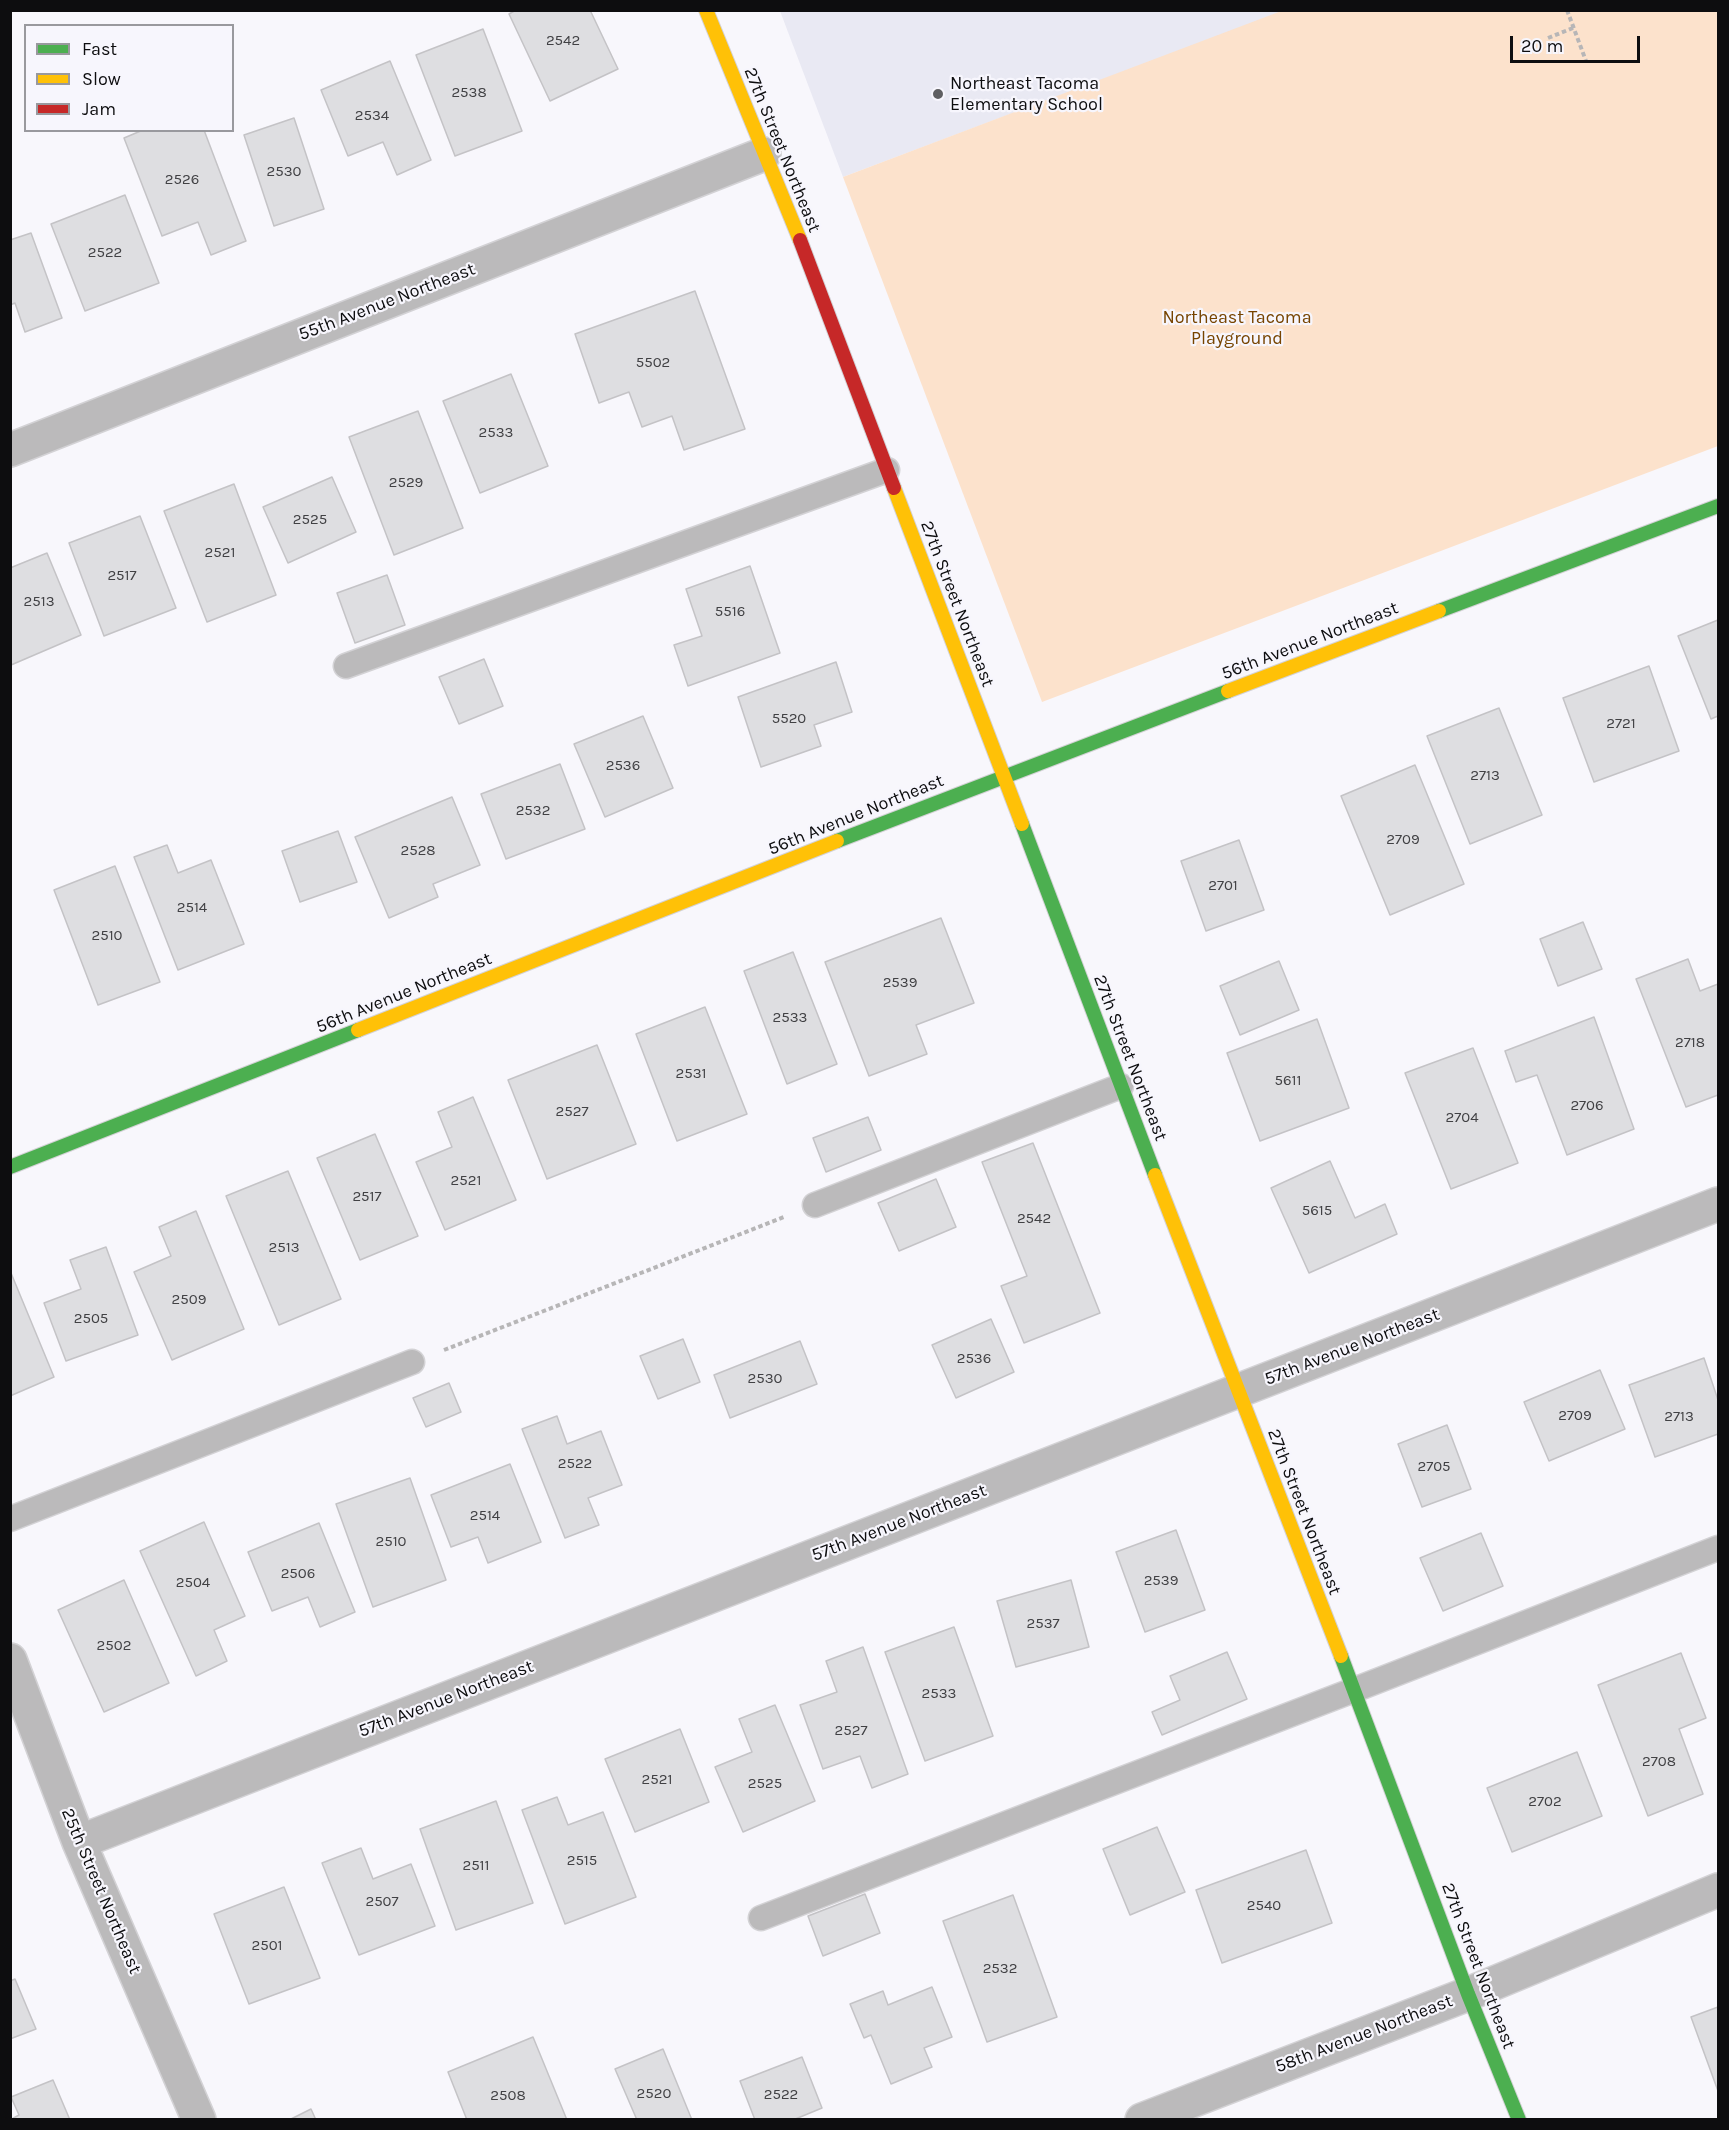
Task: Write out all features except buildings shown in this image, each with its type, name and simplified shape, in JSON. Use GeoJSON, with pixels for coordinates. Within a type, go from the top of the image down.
{"type":"FeatureCollection","features":[{"type":"Feature","properties":{"kind":"street","name":"27th Street Northeast"},"geometry":{"type":"LineString","coordinates":[[706,10],[802,245],[886,471],[1354,1690],[1468,1994],[1519,2120]]}},
{"type":"Feature","properties":{"kind":"street","name":"55th Avenue Northeast"},"geometry":{"type":"LineString","coordinates":[[10,450],[764,154]]}},
{"type":"Feature","properties":{"kind":"street","name":"56th Avenue Northeast"},"geometry":{"type":"LineString","coordinates":[[10,1167],[1003,776],[1719,506]]}},
{"type":"Feature","properties":{"kind":"street","name":"57th Avenue Northeast"},"geometry":{"type":"LineString","coordinates":[[79,1842],[1719,1204]]}},
{"type":"Feature","properties":{"kind":"street","name":"25th Street Northeast"},"geometry":{"type":"LineString","coordinates":[[10,1660],[79,1842],[199,2120]]}},
{"type":"Feature","properties":{"kind":"street","name":"58th Avenue Northeast"},"geometry":{"type":"LineString","coordinates":[[1142,2120],[1468,1994],[1719,1890]]}},
{"type":"Feature","properties":{"kind":"lane"},"geometry":{"type":"LineString","coordinates":[[346,666],[886,471]]}},
{"type":"Feature","properties":{"kind":"lane"},"geometry":{"type":"LineString","coordinates":[[815,1205],[1121,1086]]}},
{"type":"Feature","properties":{"kind":"lane"},"geometry":{"type":"LineString","coordinates":[[10,1520],[412,1362]]}},
{"type":"Feature","properties":{"kind":"lane"},"geometry":{"type":"LineString","coordinates":[[761,1918],[1719,1548]]}},
{"type":"Feature","properties":{"kind":"path"},"geometry":{"type":"LineString","coordinates":[[1567,10],[1586,62]]}},
{"type":"Feature","properties":{"kind":"path"},"geometry":{"type":"LineString","coordinates":[[1548,38],[1573,28]]}},
{"type":"Feature","properties":{"kind":"path"},"geometry":{"type":"LineString","coordinates":[[412,1362],[815,1205]]}},
{"type":"Feature","properties":{"kind":"shaded area","name":"Northeast Tacoma Elementary School"},"geometry":{"type":"Polygon","coordinates":[[[780,11],[1284,11],[843,177],[780,11]]]}},
{"type":"Feature","properties":{"kind":"green space","name":"Northeast Tacoma Playground"},"geometry":{"type":"Polygon","coordinates":[[[1284,10],[1718,11],[1718,446],[1042,702],[843,177],[1284,10]]]}},
{"type":"Feature","properties":{"kind":"traffic: fast"},"geometry":{"type":"LineString","coordinates":[[1439,611],[1718,506]]}},
{"type":"Feature","properties":{"kind":"traffic: fast"},"geometry":{"type":"LineString","coordinates":[[837,841],[1228,691]]}},
{"type":"Feature","properties":{"kind":"traffic: fast"},"geometry":{"type":"LineString","coordinates":[[1022,824],[1155,1175]]}},
{"type":"Feature","properties":{"kind":"traffic: fast"},"geometry":{"type":"LineString","coordinates":[[10,1167],[358,1030]]}},
{"type":"Feature","properties":{"kind":"traffic: fast"},"geometry":{"type":"LineString","coordinates":[[1341,1656],[1468,1994],[1519,2120]]}},
{"type":"Feature","properties":{"kind":"traffic: slow"},"geometry":{"type":"LineString","coordinates":[[706,10],[800,240]]}},
{"type":"Feature","properties":{"kind":"traffic: slow"},"geometry":{"type":"LineString","coordinates":[[894,488],[1022,824]]}},
{"type":"Feature","properties":{"kind":"traffic: slow"},"geometry":{"type":"LineString","coordinates":[[1228,691],[1439,611]]}},
{"type":"Feature","properties":{"kind":"traffic: slow"},"geometry":{"type":"LineString","coordinates":[[358,1030],[837,841]]}},
{"type":"Feature","properties":{"kind":"traffic: slow"},"geometry":{"type":"LineString","coordinates":[[1155,1175],[1341,1656]]}},
{"type":"Feature","properties":{"kind":"traffic: jam"},"geometry":{"type":"LineString","coordinates":[[800,240],[894,488]]}},
{"type":"Feature","properties":{"kind":"place","name":"Northeast Tacoma Elementary School"},"geometry":{"type":"Point","coordinates":[938,94]}}]}
